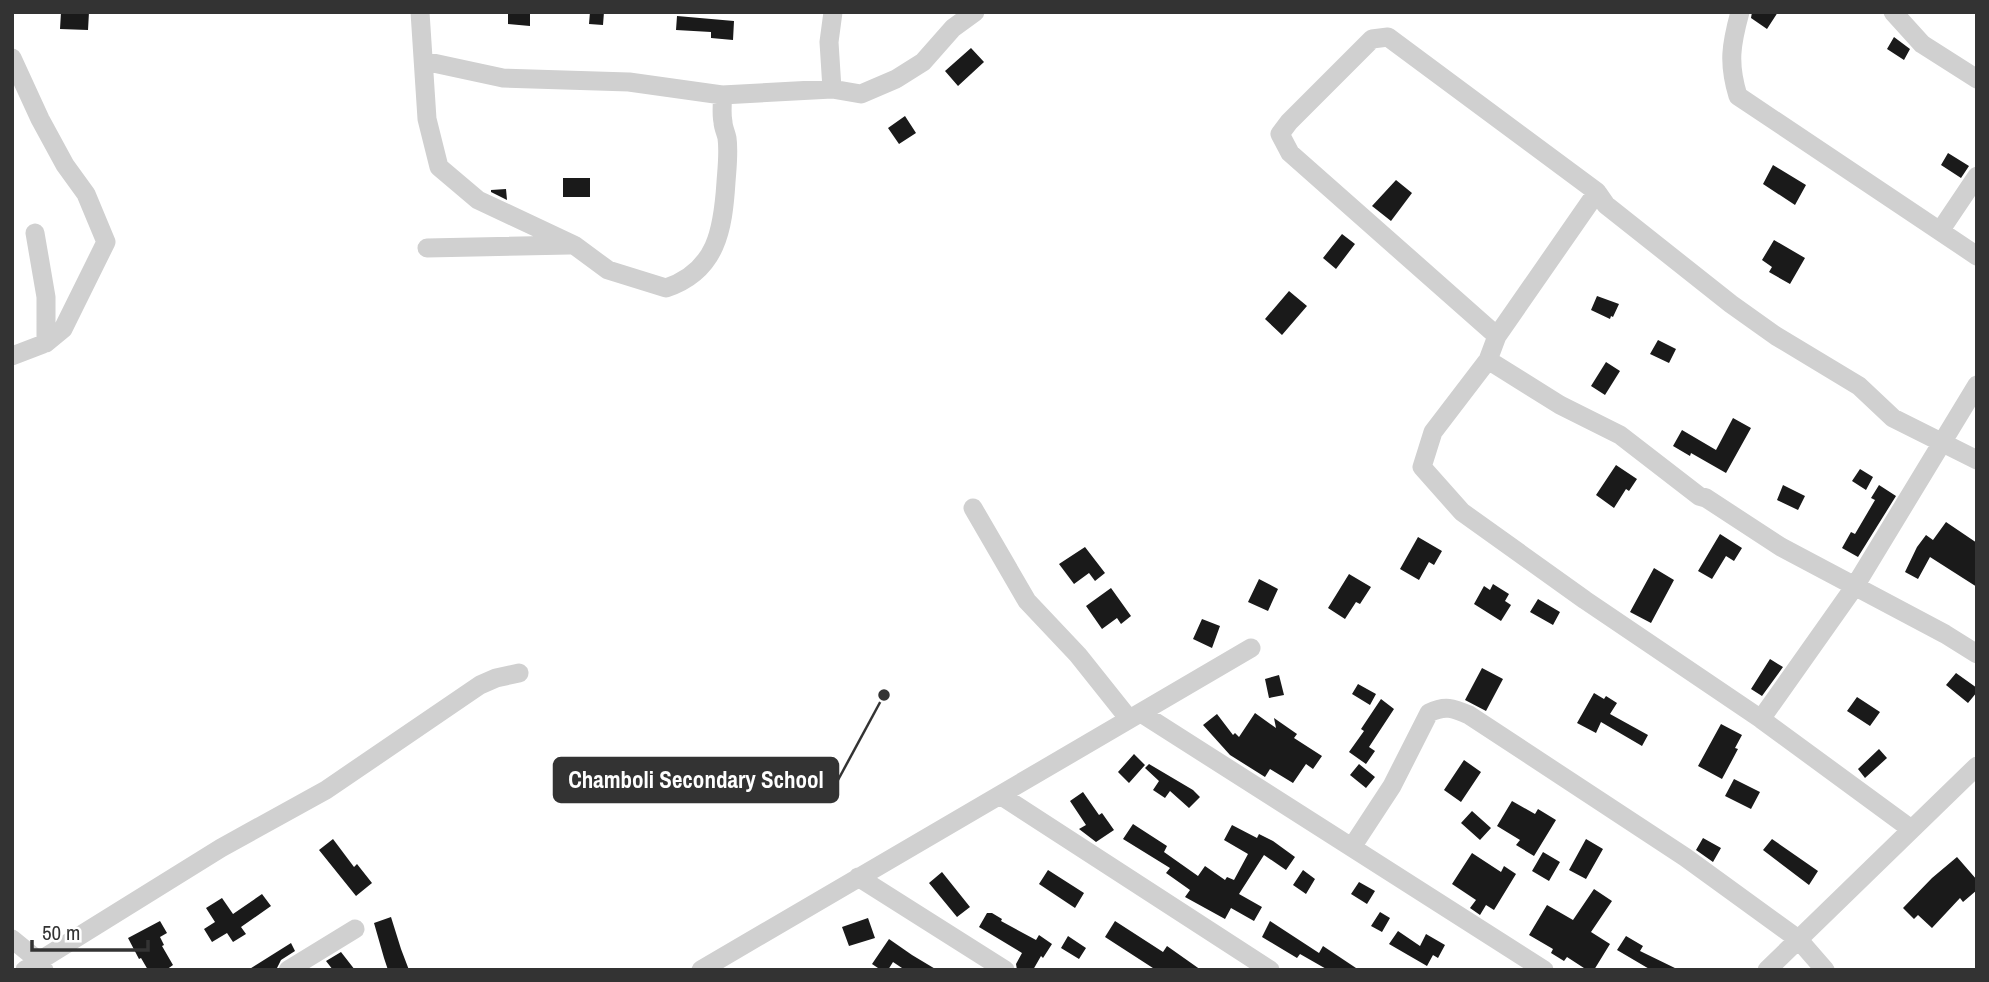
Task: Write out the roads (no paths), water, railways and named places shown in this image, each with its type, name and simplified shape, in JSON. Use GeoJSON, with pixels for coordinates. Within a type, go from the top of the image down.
{"type":"FeatureCollection","features":[{"type":"Feature","properties":{"kind":"street"},"geometry":{"type":"LineString","coordinates":[[420,12],[427,118],[439,167],[478,200],[575,245],[608,270],[666,288],[690,276],[707,261],[716,244],[725,201],[727,147],[722,121],[722,95]]}},
{"type":"Feature","properties":{"kind":"street"},"geometry":{"type":"LineString","coordinates":[[832,12],[829,42],[832,89]]}},
{"type":"Feature","properties":{"kind":"street"},"geometry":{"type":"LineString","coordinates":[[424,61],[503,78],[629,82],[722,95],[832,89],[861,94],[896,79],[923,62],[953,28],[975,12]]}},
{"type":"Feature","properties":{"kind":"street"},"geometry":{"type":"LineString","coordinates":[[1740,12],[1733,37],[1730,72],[1738,96],[1977,256]]}},
{"type":"Feature","properties":{"kind":"street"},"geometry":{"type":"LineString","coordinates":[[1894,12],[1922,44],[1977,79]]}},
{"type":"Feature","properties":{"kind":"street"},"geometry":{"type":"LineString","coordinates":[[1497,335],[1290,153],[1280,134],[1372,39],[1388,37],[1597,192],[1606,205],[1731,304],[1776,336],[1860,386],[1893,418],[1977,460]]}},
{"type":"Feature","properties":{"kind":"street"},"geometry":{"type":"LineString","coordinates":[[12,58],[65,165],[86,194],[106,242],[63,329],[46,343],[12,356]]}},
{"type":"Feature","properties":{"kind":"street"},"geometry":{"type":"LineString","coordinates":[[1940,231],[1977,176]]}},
{"type":"Feature","properties":{"kind":"street"},"geometry":{"type":"LineString","coordinates":[[1597,192],[1497,335],[1488,360],[1433,432],[1422,467],[1462,512],[1584,600],[1761,719],[1911,829]]}},
{"type":"Feature","properties":{"kind":"street"},"geometry":{"type":"LineString","coordinates":[[35,233],[46,297],[46,343]]}},
{"type":"Feature","properties":{"kind":"street"},"geometry":{"type":"LineString","coordinates":[[427,248],[575,245]]}},
{"type":"Feature","properties":{"kind":"street"},"geometry":{"type":"LineString","coordinates":[[1488,360],[1560,405],[1620,435],[1699,496],[1781,547],[1945,634],[1977,654]]}},
{"type":"Feature","properties":{"kind":"street"},"geometry":{"type":"LineString","coordinates":[[1761,719],[1855,586],[1977,385]]}},
{"type":"Feature","properties":{"kind":"street"},"geometry":{"type":"LineString","coordinates":[[973,508],[1027,601],[1135,716],[1352,847],[1544,970]]}},
{"type":"Feature","properties":{"kind":"street"},"geometry":{"type":"LineString","coordinates":[[701,970],[728,964],[858,877],[1251,648]]}},
{"type":"Feature","properties":{"kind":"street"},"geometry":{"type":"LineString","coordinates":[[12,939],[36,967],[221,848],[326,790],[480,685],[519,673]]}},
{"type":"Feature","properties":{"kind":"street"},"geometry":{"type":"LineString","coordinates":[[1352,847],[1392,786],[1429,713],[1441,707],[1452,708],[1469,715],[1685,857],[1798,939],[1825,970]]}},
{"type":"Feature","properties":{"kind":"street"},"geometry":{"type":"LineString","coordinates":[[1767,970],[1977,766]]}},
{"type":"Feature","properties":{"kind":"street"},"geometry":{"type":"LineString","coordinates":[[1000,795],[1270,970]]}},
{"type":"Feature","properties":{"kind":"street"},"geometry":{"type":"LineString","coordinates":[[858,877],[1005,970]]}},
{"type":"Feature","properties":{"kind":"street"},"geometry":{"type":"LineString","coordinates":[[288,970],[355,929]]}},
{"type":"Feature","properties":{"kind":"place","name":"Chamboli Secondary School"},"geometry":{"type":"Point","coordinates":[884,695]}}]}
